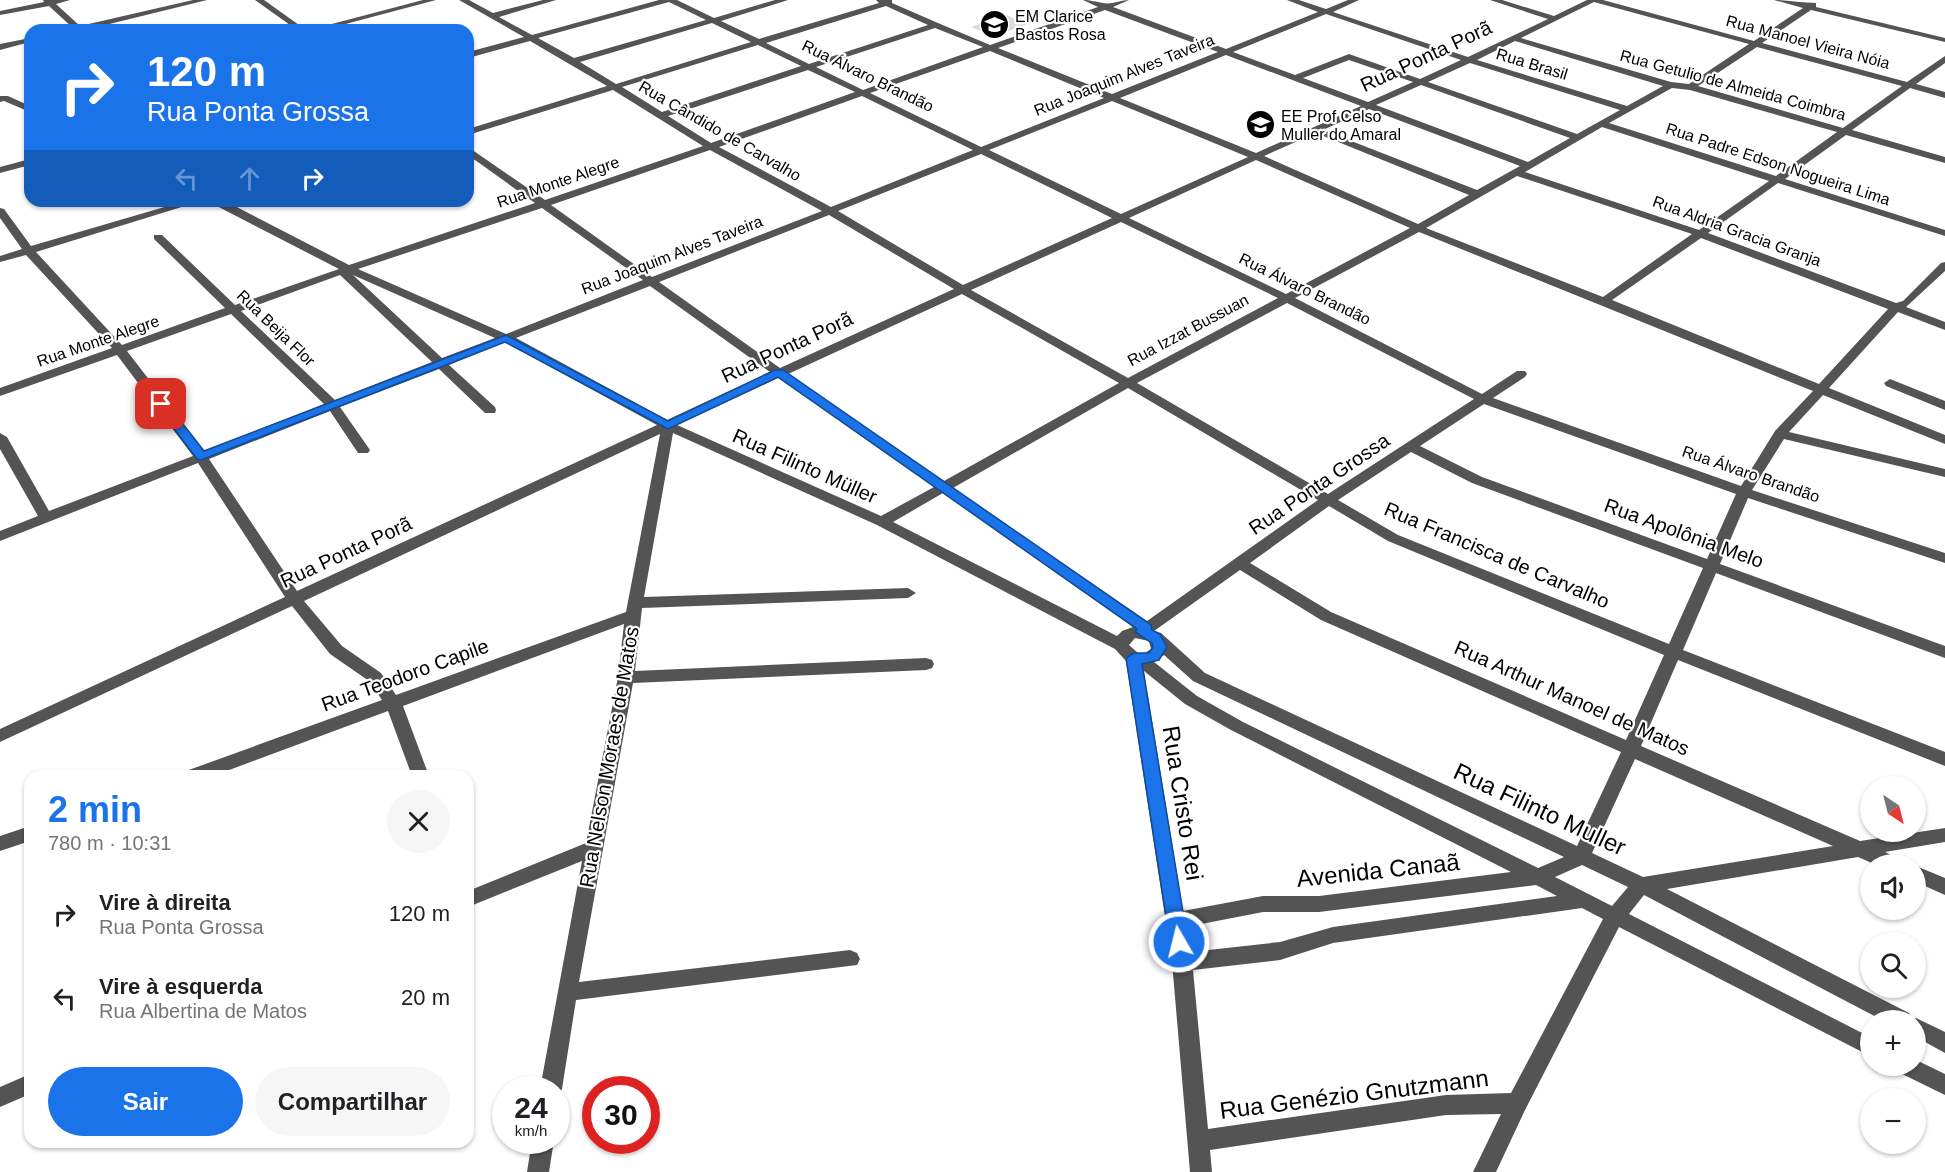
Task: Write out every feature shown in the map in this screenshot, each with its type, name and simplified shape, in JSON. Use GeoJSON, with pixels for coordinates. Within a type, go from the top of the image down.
{"type":"FeatureCollection","features":[{"type":"Feature","properties":{"kind":"street"},"geometry":{"type":"LineString","coordinates":[[0,14],[66,0]]}},
{"type":"Feature","properties":{"kind":"street"},"geometry":{"type":"LineString","coordinates":[[103,24],[203,0]]}},
{"type":"Feature","properties":{"kind":"street"},"geometry":{"type":"LineString","coordinates":[[259,0],[293,24]]}},
{"type":"Feature","properties":{"kind":"street"},"geometry":{"type":"LineString","coordinates":[[337,24],[432,0]]}},
{"type":"Feature","properties":{"kind":"street","name":"Rua Cândido de Carvalho"},"geometry":{"type":"LineString","coordinates":[[463,0],[573,61],[711,146],[830,211],[961,289]]}},
{"type":"Feature","properties":{"kind":"street"},"geometry":{"type":"LineString","coordinates":[[492,16],[552,0]]}},
{"type":"Feature","properties":{"kind":"street"},"geometry":{"type":"LineString","coordinates":[[474,53],[669,0]]}},
{"type":"Feature","properties":{"kind":"street","name":"Rua Álvaro Brandão"},"geometry":{"type":"LineString","coordinates":[[669,0],[1285,298],[1483,399],[1744,492],[1945,558]]}},
{"type":"Feature","properties":{"kind":"street"},"geometry":{"type":"LineString","coordinates":[[573,61],[784,0]]}},
{"type":"Feature","properties":{"kind":"street"},"geometry":{"type":"LineString","coordinates":[[1087,0],[1527,165]]}},
{"type":"Feature","properties":{"kind":"street","name":"Rua Monte Alegre"},"geometry":{"type":"LineString","coordinates":[[0,392],[1125,0]]}},
{"type":"Feature","properties":{"kind":"street","name":"Rua Brasil"},"geometry":{"type":"LineString","coordinates":[[1291,0],[1469,60],[1628,109]]}},
{"type":"Feature","properties":{"kind":"street","name":"Rua Joaquim Alves Taveira"},"geometry":{"type":"LineString","coordinates":[[0,536],[830,211],[1355,0]]}},
{"type":"Feature","properties":{"kind":"street"},"geometry":{"type":"LineString","coordinates":[[1494,0],[1554,18]]}},
{"type":"Feature","properties":{"kind":"street","name":"Rua Ponta Porã"},"geometry":{"type":"LineString","coordinates":[[0,736],[779,373],[1469,60],[1594,0]]}},
{"type":"Feature","properties":{"kind":"street","name":"Rua Manoel Vieira Nóia"},"geometry":{"type":"LineString","coordinates":[[1594,0],[1945,95]]}},
{"type":"Feature","properties":{"kind":"street"},"geometry":{"type":"LineString","coordinates":[[1778,0],[1945,40]]}},
{"type":"Feature","properties":{"kind":"street"},"geometry":{"type":"LineString","coordinates":[[1691,87],[1821,0]]}},
{"type":"Feature","properties":{"kind":"street"},"geometry":{"type":"LineString","coordinates":[[474,130],[887,1],[935,25],[1256,156],[1418,228],[1945,440]]}},
{"type":"Feature","properties":{"kind":"street"},"geometry":{"type":"LineString","coordinates":[[49,2],[72,24]]}},
{"type":"Feature","properties":{"kind":"street"},"geometry":{"type":"LineString","coordinates":[[663,115],[935,25]]}},
{"type":"Feature","properties":{"kind":"street","name":"Rua Getulio de Almeida Coimbra"},"geometry":{"type":"LineString","coordinates":[[1513,38],[1670,85],[1691,87],[1945,160]]}},
{"type":"Feature","properties":{"kind":"street"},"geometry":{"type":"LineString","coordinates":[[0,47],[24,41]]}},
{"type":"Feature","properties":{"kind":"street"},"geometry":{"type":"LineString","coordinates":[[1295,78],[1349,57],[1577,137]]}},
{"type":"Feature","properties":{"kind":"street"},"geometry":{"type":"LineString","coordinates":[[1604,301],[1780,179],[1945,59]]}},
{"type":"Feature","properties":{"kind":"street","name":"Rua Izzat Bussuan"},"geometry":{"type":"LineString","coordinates":[[882,522],[1128,383],[1418,228],[1670,85]]}},
{"type":"Feature","properties":{"kind":"street"},"geometry":{"type":"LineString","coordinates":[[3,99],[24,107]]}},
{"type":"Feature","properties":{"kind":"street"},"geometry":{"type":"LineString","coordinates":[[19,105],[24,104]]}},
{"type":"Feature","properties":{"kind":"street","name":"Rua Padre Edson Nogueira Lima"},"geometry":{"type":"LineString","coordinates":[[1602,124],[1945,233]]}},
{"type":"Feature","properties":{"kind":"street"},"geometry":{"type":"LineString","coordinates":[[1316,130],[1477,194]]}},
{"type":"Feature","properties":{"kind":"street","name":"Rua Filinto Muller"},"geometry":{"type":"LineString","coordinates":[[474,154],[779,373],[944,486],[1149,634],[1199,676],[1642,885],[1883,1010]]}},
{"type":"Feature","properties":{"kind":"street"},"geometry":{"type":"LineString","coordinates":[[0,170],[24,164]]}},
{"type":"Feature","properties":{"kind":"street","name":"Rua Aldria Gracia Granja"},"geometry":{"type":"LineString","coordinates":[[1516,172],[1701,234],[1945,326]]}},
{"type":"Feature","properties":{"kind":"street"},"geometry":{"type":"LineString","coordinates":[[0,259],[175,207]]}},
{"type":"Feature","properties":{"kind":"street","name":"Rua Filinto Müller"},"geometry":{"type":"LineString","coordinates":[[229,207],[345,270],[506,338],[668,426],[882,522],[1132,654],[1191,700],[1237,726],[1860,1042]]}},
{"type":"Feature","properties":{"kind":"street"},"geometry":{"type":"LineString","coordinates":[[0,211],[28,250],[121,351],[201,457],[294,599],[336,650],[375,677],[394,704],[419,770]]}},
{"type":"Feature","properties":{"kind":"street","name":"Rua Beija Flor"},"geometry":{"type":"LineString","coordinates":[[158,237],[332,405],[363,450]]}},
{"type":"Feature","properties":{"kind":"street"},"geometry":{"type":"LineString","coordinates":[[1581,857],[1744,492],[1780,434],[1822,391],[1895,308],[1907,303],[1945,265]]}},
{"type":"Feature","properties":{"kind":"street"},"geometry":{"type":"LineString","coordinates":[[345,270],[490,410]]}},
{"type":"Feature","properties":{"kind":"street","name":"Rua Francisca de Carvalho"},"geometry":{"type":"LineString","coordinates":[[961,289],[1128,383],[1393,538],[1945,759]]}},
{"type":"Feature","properties":{"kind":"street","name":"Rua Ponta Grossa"},"geometry":{"type":"LineString","coordinates":[[1149,634],[1158,652],[1148,659],[1132,654],[1122,641],[1129,633],[1149,634],[1239,563],[1327,501],[1521,374]]}},
{"type":"Feature","properties":{"kind":"street"},"geometry":{"type":"LineString","coordinates":[[1890,383],[1945,406]]}},
{"type":"Feature","properties":{"kind":"street","name":"Rua Nelson Moraes de Matos"},"geometry":{"type":"LineString","coordinates":[[553,1076],[626,677],[635,609],[668,426]]}},
{"type":"Feature","properties":{"kind":"street"},"geometry":{"type":"LineString","coordinates":[[1780,434],[1945,473]]}},
{"type":"Feature","properties":{"kind":"street"},"geometry":{"type":"LineString","coordinates":[[0,437],[46,518]]}},
{"type":"Feature","properties":{"kind":"street","name":"Rua Apolônia Melo"},"geometry":{"type":"LineString","coordinates":[[1411,447],[1477,480],[1945,652]]}},
{"type":"Feature","properties":{"kind":"street"},"geometry":{"type":"LineString","coordinates":[[1891,462],[1945,481]]}},
{"type":"Feature","properties":{"kind":"street","name":"Rua Arthur Manoel de Matos"},"geometry":{"type":"LineString","coordinates":[[1239,563],[1326,615],[1870,854]]}},
{"type":"Feature","properties":{"kind":"street","name":"Rua Teodoro Capile"},"geometry":{"type":"LineString","coordinates":[[209,770],[394,704],[635,609],[908,593]]}},
{"type":"Feature","properties":{"kind":"street","name":"Rua Cristo Rei"},"geometry":{"type":"LineString","coordinates":[[1132,654],[1182,962],[1201,1172]]}},
{"type":"Feature","properties":{"kind":"street"},"geometry":{"type":"LineString","coordinates":[[626,677],[926,664]]}},
{"type":"Feature","properties":{"kind":"street"},"geometry":{"type":"LineString","coordinates":[[0,844],[24,835]]}},
{"type":"Feature","properties":{"kind":"street"},"geometry":{"type":"LineString","coordinates":[[1484,1172],[1517,1103],[1615,916],[1642,885],[1857,848],[1945,836]]}},
{"type":"Feature","properties":{"kind":"street"},"geometry":{"type":"LineString","coordinates":[[474,897],[594,848]]}},
{"type":"Feature","properties":{"kind":"street","name":"Avenida Canaã"},"geometry":{"type":"LineString","coordinates":[[1176,921],[1263,904],[1319,904],[1537,877],[1581,857]]}},
{"type":"Feature","properties":{"kind":"street"},"geometry":{"type":"LineString","coordinates":[[1926,878],[1945,887]]}},
{"type":"Feature","properties":{"kind":"street"},"geometry":{"type":"LineString","coordinates":[[1182,962],[1280,951],[1333,935],[1583,900]]}},
{"type":"Feature","properties":{"kind":"street"},"geometry":{"type":"LineString","coordinates":[[567,992],[850,958]]}},
{"type":"Feature","properties":{"kind":"street"},"geometry":{"type":"LineString","coordinates":[[1926,1032],[1945,1042]]}},
{"type":"Feature","properties":{"kind":"street"},"geometry":{"type":"LineString","coordinates":[[1926,1076],[1945,1085]]}},
{"type":"Feature","properties":{"kind":"street"},"geometry":{"type":"LineString","coordinates":[[0,1097],[24,1087]]}},
{"type":"Feature","properties":{"kind":"street","name":"Rua Genézio Gnutzmann"},"geometry":{"type":"LineString","coordinates":[[1197,1141],[1446,1105],[1517,1103]]}},
{"type":"Feature","properties":{"kind":"street"},"geometry":{"type":"LineString","coordinates":[[538,1172],[541,1154]]}},
{"type":"Feature","properties":{"kind":"shaded area"},"geometry":{"type":"Polygon","coordinates":[[[1006,15],[1028,24],[994,36],[971,27],[1006,15]]]}},
{"type":"Feature","properties":{"kind":"place","name":"EM Clarice Bastos Rosa"},"geometry":{"type":"Point","coordinates":[994,25]}},
{"type":"Feature","properties":{"kind":"place","name":"EE Prof Celso Muller do Amaral"},"geometry":{"type":"Point","coordinates":[1260,125]}},
{"type":"Feature","properties":{"kind":"route"},"geometry":{"type":"LineString","coordinates":[[161,404],[201,457],[506,338],[668,426],[779,373],[1146,628],[1142,632],[1155,637],[1159,642],[1160,647],[1154,656],[1148,659],[1134,658],[1179,942]]}}]}
